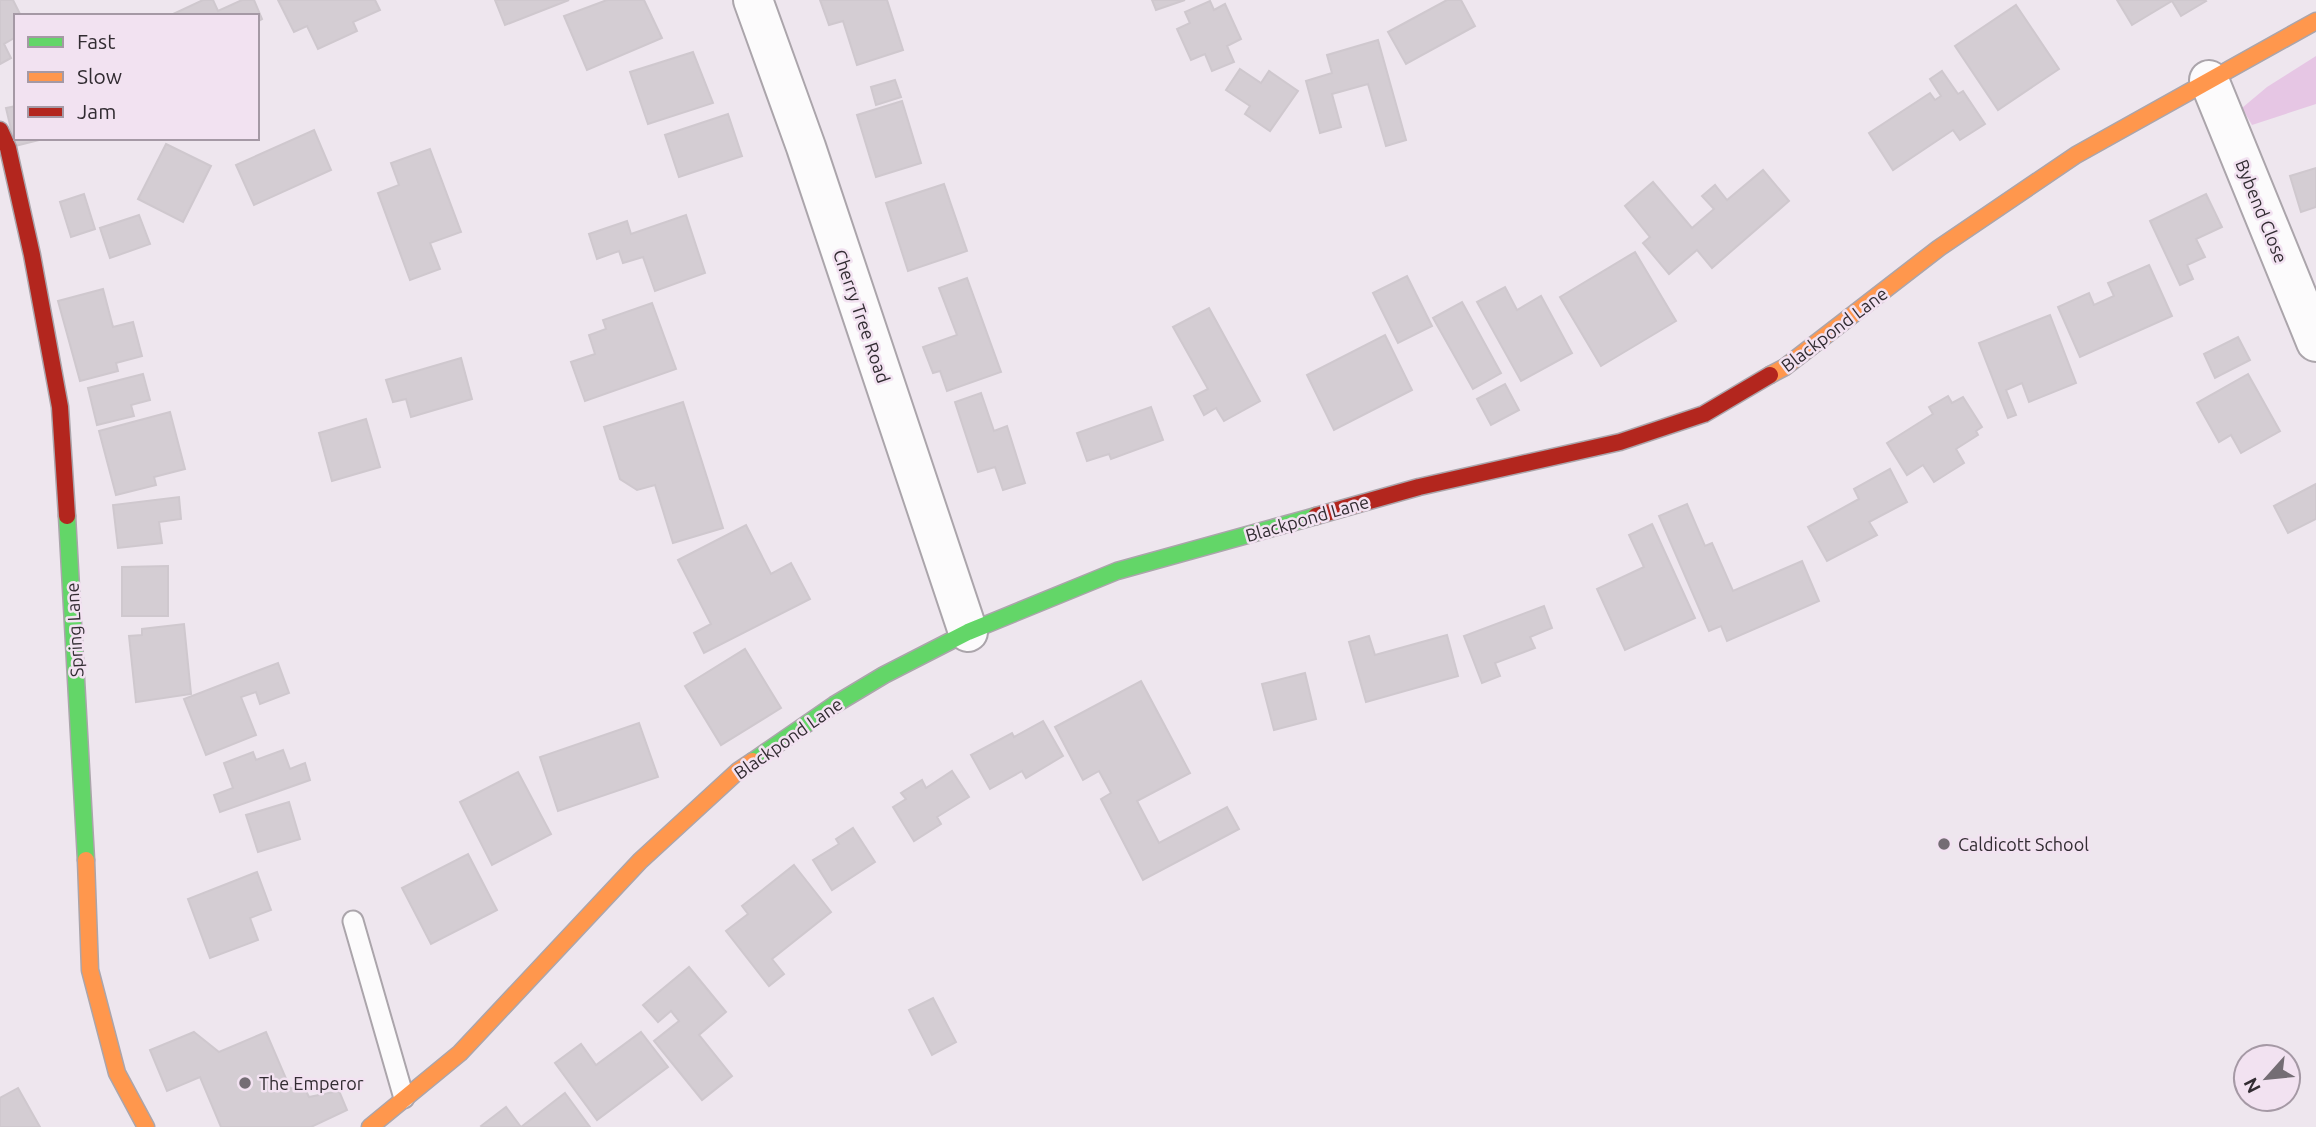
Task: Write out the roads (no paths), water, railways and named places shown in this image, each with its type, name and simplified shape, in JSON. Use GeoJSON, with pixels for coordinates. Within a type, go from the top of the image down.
{"type":"FeatureCollection","features":[{"type":"Feature","properties":{"kind":"street","name":"Cherry Tree Road"},"geometry":{"type":"LineString","coordinates":[[753,0],[806,147],[968,632]]}},
{"type":"Feature","properties":{"kind":"street","name":"Blackpond Lane"},"geometry":{"type":"LineString","coordinates":[[370,1127],[460,1053],[640,861],[738,771],[834,705],[884,676],[968,632],[1117,571],[1419,487],[1620,442],[1704,414],[1785,367],[1939,248],[2076,155],[2316,21]]}},
{"type":"Feature","properties":{"kind":"street","name":"Bybend Close"},"geometry":{"type":"LineString","coordinates":[[2208,80],[2316,342]]}},
{"type":"Feature","properties":{"kind":"street","name":"Spring Lane"},"geometry":{"type":"LineString","coordinates":[[0,130],[8,148],[32,255],[61,407],[82,773],[90,970],[117,1073],[146,1127]]}},
{"type":"Feature","properties":{"kind":"lane"},"geometry":{"type":"LineString","coordinates":[[353,921],[404,1098]]}},
{"type":"Feature","properties":{"kind":"place","name":"Caldicott School"},"geometry":{"type":"Point","coordinates":[1944,844]}},
{"type":"Feature","properties":{"kind":"place","name":"The Emperor"},"geometry":{"type":"Point","coordinates":[245,1083]}}]}
